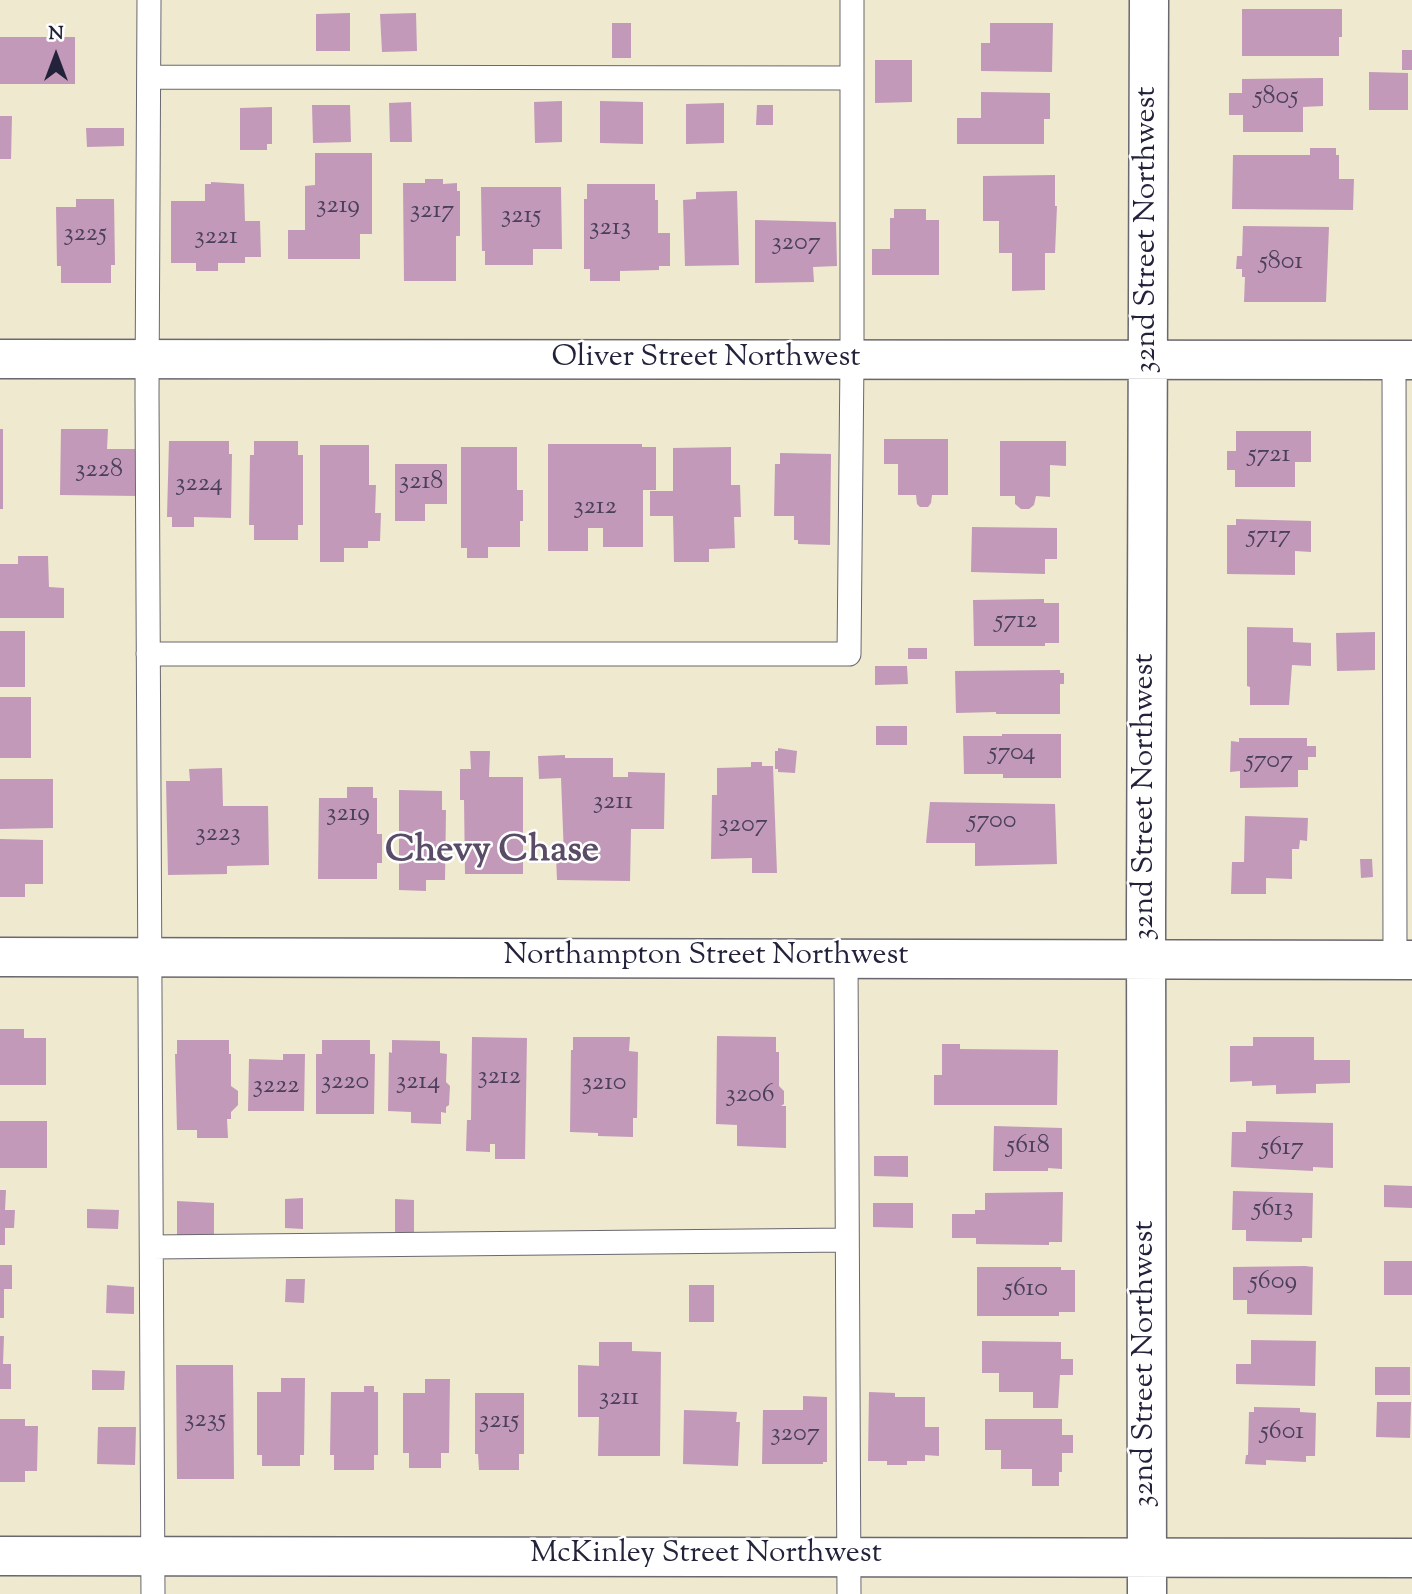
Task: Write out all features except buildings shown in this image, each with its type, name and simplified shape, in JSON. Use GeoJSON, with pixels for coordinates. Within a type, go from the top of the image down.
{"type":"FeatureCollection","features":[{"type":"Feature","properties":{"kind":"street","name":"32nd Street Northwest"},"geometry":{"type":"LineString","coordinates":[[1147,1594],[1149,0]]}},
{"type":"Feature","properties":{"kind":"street","name":"Oliver Street Northwest"},"geometry":{"type":"LineString","coordinates":[[0,359],[1403,360]]}},
{"type":"Feature","properties":{"kind":"street","name":"Northampton Street Northwest"},"geometry":{"type":"LineString","coordinates":[[0,957],[1404,960]]}},
{"type":"Feature","properties":{"kind":"street","name":"McKinley Street Northwest"},"geometry":{"type":"LineString","coordinates":[[0,1556],[1412,1558]]}},
{"type":"Feature","properties":{"kind":"lane"},"geometry":{"type":"LineString","coordinates":[[149,0],[148,654],[153,1594]]}},
{"type":"Feature","properties":{"kind":"lane"},"geometry":{"type":"LineString","coordinates":[[148,654],[849,654],[852,0]]}},
{"type":"Feature","properties":{"kind":"lane"},"geometry":{"type":"LineString","coordinates":[[149,77],[851,78]]}},
{"type":"Feature","properties":{"kind":"lane"},"geometry":{"type":"LineString","coordinates":[[1403,360],[1404,960]]}},
{"type":"Feature","properties":{"kind":"lane"},"geometry":{"type":"LineString","coordinates":[[845,958],[849,1594]]}},
{"type":"Feature","properties":{"kind":"lane"},"geometry":{"type":"LineString","coordinates":[[152,1247],[847,1240]]}},
{"type":"Feature","properties":{"kind":"district","name":"Chevy Chase"},"geometry":{"type":"Point","coordinates":[492,854]}}]}
